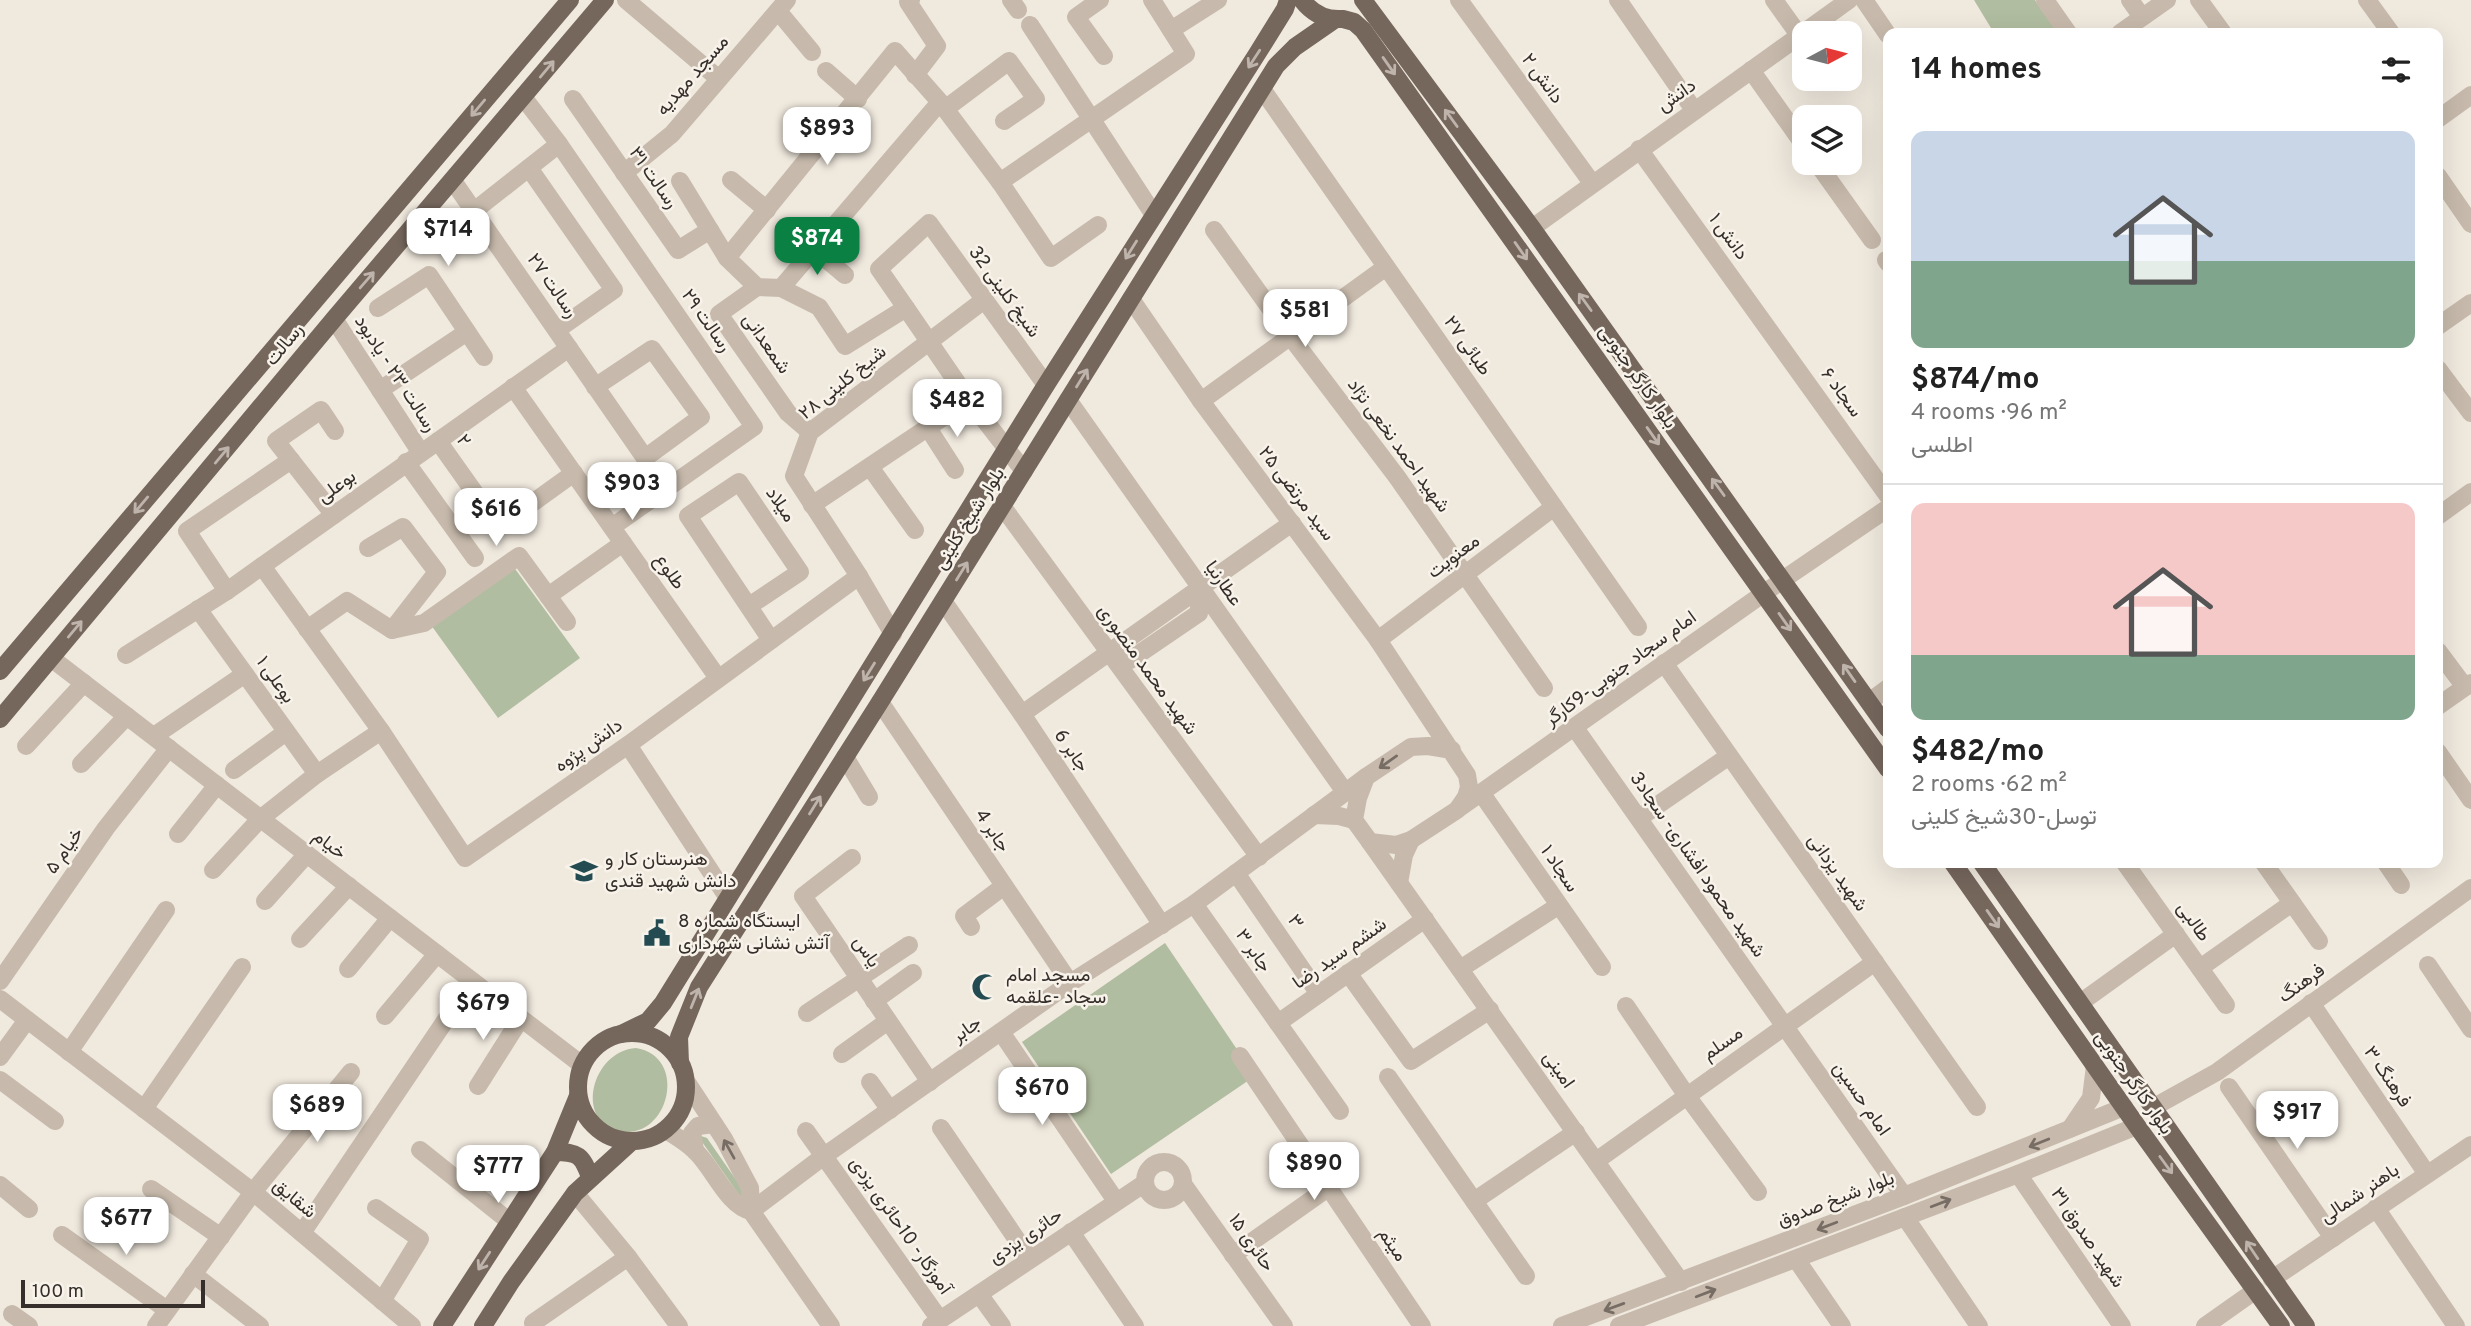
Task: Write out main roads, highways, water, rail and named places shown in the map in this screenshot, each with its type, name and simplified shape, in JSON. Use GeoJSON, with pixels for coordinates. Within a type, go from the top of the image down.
{"type":"FeatureCollection","features":[{"type":"Feature","properties":{"kind":"main road","name":"رسالت"},"geometry":{"type":"LineString","coordinates":[[0,671],[570,0]]}},
{"type":"Feature","properties":{"kind":"main road","name":"رسالت"},"geometry":{"type":"LineString","coordinates":[[0,719],[605,0]]}},
{"type":"Feature","properties":{"kind":"main road","name":"بلوار شیخ کلینی"},"geometry":{"type":"LineString","coordinates":[[621,1034],[648,1021],[663,1003],[1046,385],[1285,9],[1288,0]]}},
{"type":"Feature","properties":{"kind":"main road","name":"بلوار کارگر جنوبی"},"geometry":{"type":"LineString","coordinates":[[1303,0],[1313,12],[1354,22],[1363,30],[1883,762]]}},
{"type":"Feature","properties":{"kind":"main road","name":"بلوار شیخ کلینی"},"geometry":{"type":"LineString","coordinates":[[683,1072],[679,1037],[699,987],[880,702],[1276,65],[1296,47],[1338,19],[1351,14],[1362,0]]}},
{"type":"Feature","properties":{"kind":"main road","name":"بلوار کارگر جنوبی"},"geometry":{"type":"LineString","coordinates":[[1362,0],[1532,228],[1883,722]]}},
{"type":"Feature","properties":{"kind":"main road"},"geometry":{"type":"LineString","coordinates":[[1273,28],[1280,25],[1288,27],[1297,39],[1296,47]]}},
{"type":"Feature","properties":{"kind":"main road"},"geometry":{"type":"LineString","coordinates":[[314,301],[334,319]]}},
{"type":"Feature","properties":{"kind":"main road","name":"بلوار کارگر جنوبی"},"geometry":{"type":"LineString","coordinates":[[1957,868],[2137,1126],[2277,1320]]}},
{"type":"Feature","properties":{"kind":"main road","name":"بلوار کارگر جنوبی"},"geometry":{"type":"LineString","coordinates":[[1990,868],[2080,1003],[2306,1326]]}},
{"type":"Feature","properties":{"kind":"main road"},"geometry":{"type":"LineString","coordinates":[[728,898],[745,915]]}},
{"type":"Feature","properties":{"kind":"main road"},"geometry":{"type":"LineString","coordinates":[[639,1033],[656,1039],[670,1049],[683,1072],[685,1099],[678,1116],[666,1130],[650,1139],[631,1142],[612,1138],[595,1128],[583,1112],[578,1096],[582,1065],[592,1051],[605,1040],[621,1034],[639,1033]]}},
{"type":"Feature","properties":{"kind":"main road"},"geometry":{"type":"LineString","coordinates":[[442,1326],[555,1152],[578,1096]]}},
{"type":"Feature","properties":{"kind":"main road"},"geometry":{"type":"LineString","coordinates":[[2124,1107],[2154,1108]]}},
{"type":"Feature","properties":{"kind":"main road"},"geometry":{"type":"LineString","coordinates":[[2137,1126],[2154,1108]]}},
{"type":"Feature","properties":{"kind":"main road"},"geometry":{"type":"LineString","coordinates":[[483,1326],[575,1193],[631,1142]]}},
{"type":"Feature","properties":{"kind":"main road"},"geometry":{"type":"LineString","coordinates":[[555,1152],[573,1152],[584,1161],[590,1177]]}},
{"type":"Feature","properties":{"kind":"main road"},"geometry":{"type":"LineString","coordinates":[[2256,1290],[2272,1279]]}},
{"type":"Feature","properties":{"kind":"main road"},"geometry":{"type":"LineString","coordinates":[[2277,1320],[2275,1307],[2280,1304],[2291,1306]]}},
{"type":"Feature","properties":{"kind":"place","name":"هنرستان کار و دانش شهید قندی"},"geometry":{"type":"Point","coordinates":[584,871]}},
{"type":"Feature","properties":{"kind":"place","name":"ایستگاه شماره 8 آتش نشانی شهرداری"},"geometry":{"type":"Point","coordinates":[657,933]}},
{"type":"Feature","properties":{"kind":"place","name":"مسجد امام سجاد -علقمه"},"geometry":{"type":"Point","coordinates":[985,987]}}]}
